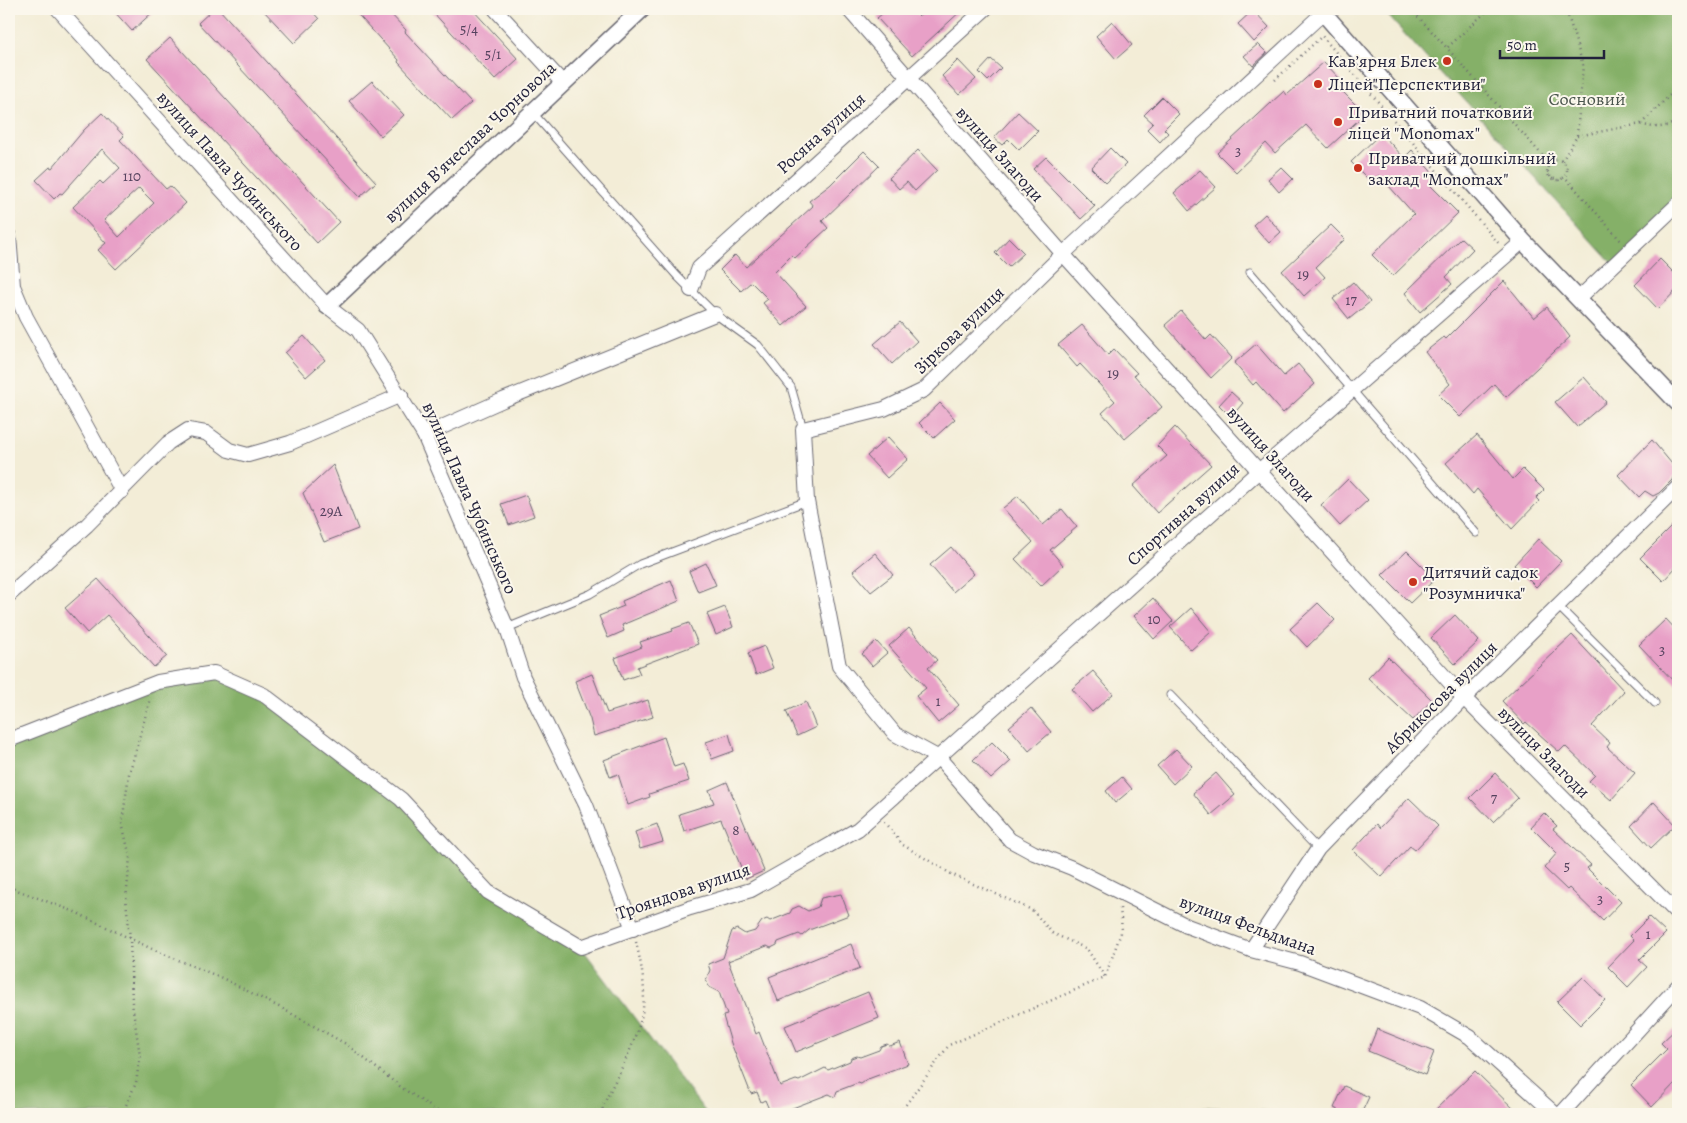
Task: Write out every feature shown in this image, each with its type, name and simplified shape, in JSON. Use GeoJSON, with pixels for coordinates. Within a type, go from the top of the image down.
{"type":"FeatureCollection","features":[{"type":"Feature","properties":{"kind":"street","name":"вулиця Павла Чубинського"},"geometry":{"type":"LineString","coordinates":[[58,9],[327,306],[358,330],[401,395],[424,435],[507,628],[523,677],[586,805],[633,929]]}},
{"type":"Feature","properties":{"kind":"street"},"geometry":{"type":"LineString","coordinates":[[495,9],[562,82]]}},
{"type":"Feature","properties":{"kind":"street","name":"вулиця Вʼячеслава Чорновола"},"geometry":{"type":"LineString","coordinates":[[327,306],[531,111],[642,9]]}},
{"type":"Feature","properties":{"kind":"street","name":"вулиця Злагоди"},"geometry":{"type":"LineString","coordinates":[[848,9],[908,80],[1063,254],[1464,698],[1678,914]]}},
{"type":"Feature","properties":{"kind":"street","name":"Росяна вулиця"},"geometry":{"type":"LineString","coordinates":[[691,290],[699,268],[985,9]]}},
{"type":"Feature","properties":{"kind":"street"},"geometry":{"type":"LineString","coordinates":[[1324,10],[1523,241],[1678,403]]}},
{"type":"Feature","properties":{"kind":"street","name":"Зіркова вулиця"},"geometry":{"type":"LineString","coordinates":[[803,429],[884,409],[924,390],[1063,254],[1324,10]]}},
{"type":"Feature","properties":{"kind":"street"},"geometry":{"type":"LineString","coordinates":[[1578,299],[1678,204]]}},
{"type":"Feature","properties":{"kind":"street"},"geometry":{"type":"LineString","coordinates":[[9,236],[11,286],[122,491]]}},
{"type":"Feature","properties":{"kind":"street","name":"Спортивна вулиця"},"geometry":{"type":"LineString","coordinates":[[939,758],[1260,470],[1523,241]]}},
{"type":"Feature","properties":{"kind":"street"},"geometry":{"type":"LineString","coordinates":[[424,435],[503,400],[715,314]]}},
{"type":"Feature","properties":{"kind":"street"},"geometry":{"type":"LineString","coordinates":[[9,595],[122,491],[168,443],[188,430],[206,433],[229,450],[248,455],[290,443],[401,395]]}},
{"type":"Feature","properties":{"kind":"street"},"geometry":{"type":"LineString","coordinates":[[803,429],[807,501],[839,666],[895,734],[939,758]]}},
{"type":"Feature","properties":{"kind":"street","name":"Абрикосова вулиця"},"geometry":{"type":"LineString","coordinates":[[1251,950],[1318,849],[1464,698],[1678,487]]}},
{"type":"Feature","properties":{"kind":"street","name":"Трояндова вулиця"},"geometry":{"type":"LineString","coordinates":[[158,682],[214,673],[264,695],[402,800],[488,892],[581,947],[690,908],[751,890],[858,829],[939,758]]}},
{"type":"Feature","properties":{"kind":"street"},"geometry":{"type":"LineString","coordinates":[[9,740],[158,682]]}},
{"type":"Feature","properties":{"kind":"street","name":"вулиця Фельдмана"},"geometry":{"type":"LineString","coordinates":[[939,758],[1010,840],[1034,853],[1072,868],[1187,926],[1251,950],[1300,963],[1420,1008],[1470,1037],[1555,1114]]}},
{"type":"Feature","properties":{"kind":"street"},"geometry":{"type":"LineString","coordinates":[[1561,1114],[1678,986]]}},
{"type":"Feature","properties":{"kind":"lane"},"geometry":{"type":"LineString","coordinates":[[531,111],[691,290],[715,314],[758,345],[791,387],[803,429]]}},
{"type":"Feature","properties":{"kind":"lane"},"geometry":{"type":"LineString","coordinates":[[1250,272],[1476,533]]}},
{"type":"Feature","properties":{"kind":"lane"},"geometry":{"type":"LineString","coordinates":[[507,628],[590,594],[640,564],[807,501]]}},
{"type":"Feature","properties":{"kind":"lane"},"geometry":{"type":"LineString","coordinates":[[1558,606],[1656,703]]}},
{"type":"Feature","properties":{"kind":"lane"},"geometry":{"type":"LineString","coordinates":[[1170,695],[1318,849]]}},
{"type":"Feature","properties":{"kind":"path"},"geometry":{"type":"LineString","coordinates":[[1411,9],[1549,163]]}},
{"type":"Feature","properties":{"kind":"path"},"geometry":{"type":"LineString","coordinates":[[1447,48],[1489,9]]}},
{"type":"Feature","properties":{"kind":"path"},"geometry":{"type":"LineString","coordinates":[[1562,161],[1577,136],[1583,65],[1566,9]]}},
{"type":"Feature","properties":{"kind":"path"},"geometry":{"type":"LineString","coordinates":[[1275,80],[1322,36],[1508,254]]}},
{"type":"Feature","properties":{"kind":"path"},"geometry":{"type":"LineString","coordinates":[[1642,124],[1678,87]]}},
{"type":"Feature","properties":{"kind":"path"},"geometry":{"type":"LineString","coordinates":[[1577,136],[1642,124],[1653,128],[1663,128],[1678,121]]}},
{"type":"Feature","properties":{"kind":"path"},"geometry":{"type":"LineString","coordinates":[[1555,160],[1562,161],[1568,168],[1565,177],[1555,180],[1548,174],[1549,163],[1555,160]]}},
{"type":"Feature","properties":{"kind":"path"},"geometry":{"type":"LineString","coordinates":[[1565,177],[1630,251]]}},
{"type":"Feature","properties":{"kind":"path"},"geometry":{"type":"LineString","coordinates":[[122,1114],[136,1083],[140,1056],[132,1003],[130,938],[126,901],[130,857],[122,823],[136,749],[147,707],[158,682]]}},
{"type":"Feature","properties":{"kind":"path"},"geometry":{"type":"LineString","coordinates":[[876,813],[903,845],[953,875],[1032,910],[1052,933],[1088,949],[1105,977]]}},
{"type":"Feature","properties":{"kind":"path"},"geometry":{"type":"LineString","coordinates":[[9,887],[75,912],[222,978],[346,1044],[402,1088],[442,1114]]}},
{"type":"Feature","properties":{"kind":"path"},"geometry":{"type":"LineString","coordinates":[[900,1113],[949,1045],[1105,977],[1122,930],[1120,905]]}},
{"type":"Feature","properties":{"kind":"path"},"geometry":{"type":"LineString","coordinates":[[602,1114],[602,1106],[638,1029],[643,1008],[644,983],[633,929]]}},
{"type":"Feature","properties":{"kind":"green space","name":"Сосновий"},"geometry":{"type":"Polygon","coordinates":[[[1382,9],[1678,9],[1678,202],[1614,265],[1382,9]]]}},
{"type":"Feature","properties":{"kind":"green space"},"geometry":{"type":"Polygon","coordinates":[[[214,673],[264,695],[401,799],[488,892],[581,947],[707,1114],[9,1114],[9,740],[158,682],[214,673]]]}},
{"type":"Feature","properties":{"kind":"green space"},"geometry":{"type":"Polygon","coordinates":[[[1204,1107],[1304,1114],[1185,1114],[1204,1107]]]}},
{"type":"Feature","properties":{"kind":"building"},"geometry":{"type":"Polygon","coordinates":[[[112,9],[156,9],[132,31],[112,9]]]}},
{"type":"Feature","properties":{"kind":"building"},"geometry":{"type":"Polygon","coordinates":[[[213,9],[219,9],[376,182],[360,197],[198,23],[213,9]]]}},
{"type":"Feature","properties":{"kind":"building"},"geometry":{"type":"Polygon","coordinates":[[[262,9],[310,9],[319,19],[294,43],[262,9]]]}},
{"type":"Feature","properties":{"kind":"building"},"geometry":{"type":"Polygon","coordinates":[[[353,9],[386,9],[471,103],[452,120],[398,62],[399,60],[353,9]]]}},
{"type":"Feature","properties":{"kind":"building"},"geometry":{"type":"Polygon","coordinates":[[[430,9],[472,9],[518,59],[495,80],[430,9]]]}},
{"type":"Feature","properties":{"kind":"building"},"geometry":{"type":"Polygon","coordinates":[[[888,9],[913,9],[919,16],[927,9],[963,9],[912,56],[877,18],[888,9]]]}},
{"type":"Feature","properties":{"kind":"building"},"geometry":{"type":"Polygon","coordinates":[[[1253,10],[1269,27],[1254,42],[1238,24],[1253,10]]]}},
{"type":"Feature","properties":{"kind":"building"},"geometry":{"type":"Polygon","coordinates":[[[1112,21],[1132,45],[1116,59],[1096,36],[1112,21]]]}},
{"type":"Feature","properties":{"kind":"building"},"geometry":{"type":"Polygon","coordinates":[[[170,38],[339,222],[317,243],[147,59],[170,38]]]}},
{"type":"Feature","properties":{"kind":"building"},"geometry":{"type":"Polygon","coordinates":[[[1258,44],[1267,53],[1253,66],[1244,56],[1258,44]]]}},
{"type":"Feature","properties":{"kind":"building"},"geometry":{"type":"Polygon","coordinates":[[[991,59],[1001,68],[988,81],[979,72],[991,59]]]}},
{"type":"Feature","properties":{"kind":"building"},"geometry":{"type":"Polygon","coordinates":[[[958,60],[976,79],[959,95],[942,76],[958,60]]]}},
{"type":"Feature","properties":{"kind":"building"},"geometry":{"type":"Polygon","coordinates":[[[1324,62],[1341,80],[1336,85],[1365,114],[1328,148],[1306,125],[1275,153],[1266,143],[1236,172],[1217,153],[1284,91],[1287,95],[1324,62]]]}},
{"type":"Feature","properties":{"kind":"building"},"geometry":{"type":"Polygon","coordinates":[[[372,81],[404,115],[381,136],[349,101],[372,81]]]}},
{"type":"Feature","properties":{"kind":"building"},"geometry":{"type":"Polygon","coordinates":[[[1162,97],[1179,114],[1164,129],[1168,133],[1160,142],[1147,129],[1153,123],[1144,115],[1162,97]]]}},
{"type":"Feature","properties":{"kind":"building"},"geometry":{"type":"Polygon","coordinates":[[[1018,112],[1038,131],[1019,150],[1008,139],[1002,145],[994,138],[1018,112]]]}},
{"type":"Feature","properties":{"kind":"building"},"geometry":{"type":"Polygon","coordinates":[[[102,113],[124,136],[120,140],[166,189],[170,186],[186,203],[116,269],[98,250],[106,243],[73,207],[100,181],[103,184],[120,168],[102,149],[62,194],[60,193],[54,199],[36,180],[50,167],[52,168],[84,130],[102,113]],[[139,188],[104,220],[119,237],[154,203],[139,188]]]}},
{"type":"Feature","properties":{"kind":"building"},"geometry":{"type":"Polygon","coordinates":[[[1381,133],[1404,158],[1412,150],[1437,178],[1430,185],[1458,213],[1393,276],[1372,255],[1414,214],[1379,175],[1371,182],[1351,162],[1381,133]]]}},
{"type":"Feature","properties":{"kind":"building"},"geometry":{"type":"Polygon","coordinates":[[[1110,148],[1126,164],[1106,183],[1091,168],[1110,148]]]}},
{"type":"Feature","properties":{"kind":"building"},"geometry":{"type":"Polygon","coordinates":[[[918,150],[937,170],[915,191],[907,182],[899,189],[889,178],[918,150]]]}},
{"type":"Feature","properties":{"kind":"building"},"geometry":{"type":"Polygon","coordinates":[[[864,151],[879,166],[822,221],[828,228],[795,258],[792,255],[775,272],[806,306],[783,326],[763,303],[768,299],[751,282],[741,291],[720,270],[735,255],[746,267],[813,206],[809,201],[830,185],[864,151]]]}},
{"type":"Feature","properties":{"kind":"building"},"geometry":{"type":"Polygon","coordinates":[[[1046,157],[1095,206],[1081,219],[1033,169],[1046,157]]]}},
{"type":"Feature","properties":{"kind":"building"},"geometry":{"type":"Polygon","coordinates":[[[1281,167],[1293,179],[1279,192],[1268,179],[1281,167]]]}},
{"type":"Feature","properties":{"kind":"building"},"geometry":{"type":"Polygon","coordinates":[[[1200,170],[1216,187],[1189,211],[1174,193],[1200,170]]]}},
{"type":"Feature","properties":{"kind":"building"},"geometry":{"type":"Polygon","coordinates":[[[1265,214],[1281,232],[1269,243],[1253,225],[1265,214]]]}},
{"type":"Feature","properties":{"kind":"building"},"geometry":{"type":"Polygon","coordinates":[[[1331,225],[1345,239],[1316,267],[1325,277],[1304,296],[1282,271],[1331,225]]]}},
{"type":"Feature","properties":{"kind":"building"},"geometry":{"type":"Polygon","coordinates":[[[1009,238],[1024,253],[1009,267],[995,253],[1009,238]]]}},
{"type":"Feature","properties":{"kind":"building"},"geometry":{"type":"Polygon","coordinates":[[[1461,238],[1473,249],[1446,277],[1452,284],[1420,312],[1405,293],[1461,238]]]}},
{"type":"Feature","properties":{"kind":"building"},"geometry":{"type":"Polygon","coordinates":[[[1660,259],[1678,277],[1678,288],[1658,309],[1635,285],[1660,259]]]}},
{"type":"Feature","properties":{"kind":"building"},"geometry":{"type":"Polygon","coordinates":[[[1504,281],[1534,318],[1547,307],[1570,337],[1506,397],[1494,384],[1460,417],[1438,395],[1450,384],[1425,352],[1444,337],[1446,339],[1504,281]]]}},
{"type":"Feature","properties":{"kind":"building"},"geometry":{"type":"Polygon","coordinates":[[[1353,282],[1370,302],[1349,319],[1333,299],[1353,282]]]}},
{"type":"Feature","properties":{"kind":"building"},"geometry":{"type":"Polygon","coordinates":[[[1181,311],[1206,340],[1211,335],[1232,358],[1211,378],[1165,325],[1181,311]]]}},
{"type":"Feature","properties":{"kind":"building"},"geometry":{"type":"Polygon","coordinates":[[[900,322],[917,341],[892,364],[874,344],[900,322]]]}},
{"type":"Feature","properties":{"kind":"building"},"geometry":{"type":"Polygon","coordinates":[[[1082,325],[1108,355],[1114,349],[1137,373],[1134,375],[1162,407],[1125,439],[1102,413],[1115,401],[1080,364],[1077,367],[1058,345],[1082,325]]]}},
{"type":"Feature","properties":{"kind":"building"},"geometry":{"type":"Polygon","coordinates":[[[304,336],[325,360],[306,377],[285,353],[304,336]]]}},
{"type":"Feature","properties":{"kind":"building"},"geometry":{"type":"Polygon","coordinates":[[[1256,344],[1284,376],[1298,364],[1315,384],[1283,413],[1256,382],[1253,385],[1234,363],[1256,344]]]}},
{"type":"Feature","properties":{"kind":"building"},"geometry":{"type":"Polygon","coordinates":[[[1584,377],[1606,402],[1577,427],[1555,402],[1584,377]]]}},
{"type":"Feature","properties":{"kind":"building"},"geometry":{"type":"Polygon","coordinates":[[[1231,392],[1243,403],[1231,417],[1219,405],[1231,392]]]}},
{"type":"Feature","properties":{"kind":"building"},"geometry":{"type":"Polygon","coordinates":[[[940,403],[955,419],[934,438],[919,423],[940,403]]]}},
{"type":"Feature","properties":{"kind":"building"},"geometry":{"type":"Polygon","coordinates":[[[1175,427],[1211,465],[1157,513],[1133,486],[1167,456],[1157,446],[1175,427]]]}},
{"type":"Feature","properties":{"kind":"building"},"geometry":{"type":"Polygon","coordinates":[[[1477,435],[1513,479],[1523,469],[1544,490],[1536,498],[1539,501],[1512,529],[1477,489],[1473,494],[1446,463],[1477,435]]]}},
{"type":"Feature","properties":{"kind":"building"},"geometry":{"type":"Polygon","coordinates":[[[888,437],[908,459],[887,478],[867,456],[888,437]]]}},
{"type":"Feature","properties":{"kind":"building"},"geometry":{"type":"Polygon","coordinates":[[[1652,440],[1677,470],[1672,480],[1659,493],[1653,496],[1645,491],[1639,497],[1618,475],[1652,440]]]}},
{"type":"Feature","properties":{"kind":"building"},"geometry":{"type":"Polygon","coordinates":[[[333,465],[358,529],[324,542],[303,493],[333,465]]]}},
{"type":"Feature","properties":{"kind":"building"},"geometry":{"type":"Polygon","coordinates":[[[1348,479],[1368,500],[1340,526],[1321,505],[1348,479]]]}},
{"type":"Feature","properties":{"kind":"building"},"geometry":{"type":"Polygon","coordinates":[[[526,495],[534,516],[509,525],[501,504],[526,495]]]}},
{"type":"Feature","properties":{"kind":"building"},"geometry":{"type":"Polygon","coordinates":[[[1018,496],[1043,525],[1062,509],[1077,527],[1050,550],[1063,565],[1041,586],[1015,559],[1033,542],[1003,508],[1018,496]]]}},
{"type":"Feature","properties":{"kind":"building"},"geometry":{"type":"Polygon","coordinates":[[[1678,520],[1678,565],[1663,581],[1640,558],[1678,520]]]}},
{"type":"Feature","properties":{"kind":"building"},"geometry":{"type":"Polygon","coordinates":[[[1538,539],[1561,561],[1536,587],[1514,565],[1538,539]]]}},
{"type":"Feature","properties":{"kind":"building"},"geometry":{"type":"Polygon","coordinates":[[[951,547],[974,574],[953,592],[930,565],[951,547]]]}},
{"type":"Feature","properties":{"kind":"building"},"geometry":{"type":"Polygon","coordinates":[[[1407,551],[1435,579],[1410,603],[1382,575],[1407,551]]]}},
{"type":"Feature","properties":{"kind":"building"},"geometry":{"type":"Polygon","coordinates":[[[875,553],[893,575],[871,592],[853,571],[875,553]]]}},
{"type":"Feature","properties":{"kind":"building"},"geometry":{"type":"Polygon","coordinates":[[[706,563],[716,585],[698,592],[689,571],[706,563]]]}},
{"type":"Feature","properties":{"kind":"building"},"geometry":{"type":"Polygon","coordinates":[[[98,579],[167,656],[154,667],[107,615],[87,633],[65,608],[98,579]]]}},
{"type":"Feature","properties":{"kind":"building"},"geometry":{"type":"Polygon","coordinates":[[[671,580],[679,601],[622,625],[624,631],[608,638],[599,616],[624,606],[622,601],[671,580]]]}},
{"type":"Feature","properties":{"kind":"building"},"geometry":{"type":"Polygon","coordinates":[[[1153,598],[1173,621],[1154,639],[1134,616],[1153,598]]]}},
{"type":"Feature","properties":{"kind":"building"},"geometry":{"type":"Polygon","coordinates":[[[1318,603],[1335,620],[1307,647],[1290,629],[1318,603]]]}},
{"type":"Feature","properties":{"kind":"building"},"geometry":{"type":"Polygon","coordinates":[[[725,607],[733,627],[716,635],[707,614],[725,607]]]}},
{"type":"Feature","properties":{"kind":"building"},"geometry":{"type":"Polygon","coordinates":[[[1191,608],[1211,632],[1191,650],[1170,627],[1191,608]]]}},
{"type":"Feature","properties":{"kind":"building"},"geometry":{"type":"Polygon","coordinates":[[[1455,615],[1479,641],[1455,664],[1431,638],[1455,615]]]}},
{"type":"Feature","properties":{"kind":"building"},"geometry":{"type":"Polygon","coordinates":[[[1666,619],[1678,632],[1678,686],[1639,645],[1666,619]]]}},
{"type":"Feature","properties":{"kind":"building"},"geometry":{"type":"Polygon","coordinates":[[[689,623],[698,644],[637,667],[640,674],[623,680],[615,658],[642,647],[640,642],[673,631],[672,629],[689,623]]]}},
{"type":"Feature","properties":{"kind":"building"},"geometry":{"type":"Polygon","coordinates":[[[909,628],[937,660],[928,668],[959,705],[938,723],[916,696],[926,688],[889,646],[909,628]]]}},
{"type":"Feature","properties":{"kind":"building"},"geometry":{"type":"Polygon","coordinates":[[[1572,635],[1624,691],[1592,726],[1610,743],[1607,747],[1635,773],[1611,800],[1589,781],[1595,775],[1565,746],[1559,752],[1526,722],[1524,724],[1502,701],[1572,635]]]}},
{"type":"Feature","properties":{"kind":"building"},"geometry":{"type":"Polygon","coordinates":[[[876,641],[887,653],[872,666],[862,654],[876,641]]]}},
{"type":"Feature","properties":{"kind":"building"},"geometry":{"type":"Polygon","coordinates":[[[764,646],[773,668],[756,675],[748,653],[764,646]]]}},
{"type":"Feature","properties":{"kind":"building"},"geometry":{"type":"Polygon","coordinates":[[[1388,657],[1432,700],[1413,720],[1368,678],[1388,657]]]}},
{"type":"Feature","properties":{"kind":"building"},"geometry":{"type":"Polygon","coordinates":[[[1093,671],[1113,694],[1092,712],[1072,689],[1093,671]]]}},
{"type":"Feature","properties":{"kind":"building"},"geometry":{"type":"Polygon","coordinates":[[[592,674],[607,713],[648,700],[653,717],[594,736],[590,719],[575,681],[592,674]]]}},
{"type":"Feature","properties":{"kind":"building"},"geometry":{"type":"Polygon","coordinates":[[[806,702],[816,727],[797,736],[786,711],[806,702]]]}},
{"type":"Feature","properties":{"kind":"building"},"geometry":{"type":"Polygon","coordinates":[[[1031,708],[1051,732],[1029,751],[1009,727],[1031,708]]]}},
{"type":"Feature","properties":{"kind":"building"},"geometry":{"type":"Polygon","coordinates":[[[729,734],[734,751],[712,759],[706,742],[729,734]]]}},
{"type":"Feature","properties":{"kind":"building"},"geometry":{"type":"Polygon","coordinates":[[[664,737],[674,767],[683,764],[689,781],[649,794],[650,797],[628,805],[618,774],[610,777],[604,760],[664,737]]]}},
{"type":"Feature","properties":{"kind":"building"},"geometry":{"type":"Polygon","coordinates":[[[992,742],[1011,761],[991,779],[973,760],[992,742]]]}},
{"type":"Feature","properties":{"kind":"building"},"geometry":{"type":"Polygon","coordinates":[[[1176,749],[1192,766],[1173,784],[1157,766],[1176,749]]]}},
{"type":"Feature","properties":{"kind":"building"},"geometry":{"type":"Polygon","coordinates":[[[1216,773],[1235,795],[1211,815],[1193,793],[1216,773]]]}},
{"type":"Feature","properties":{"kind":"building"},"geometry":{"type":"Polygon","coordinates":[[[1495,773],[1518,798],[1493,822],[1470,798],[1495,773]]]}},
{"type":"Feature","properties":{"kind":"building"},"geometry":{"type":"Polygon","coordinates":[[[1122,777],[1132,789],[1115,803],[1106,791],[1122,777]]]}},
{"type":"Feature","properties":{"kind":"building"},"geometry":{"type":"Polygon","coordinates":[[[727,782],[764,871],[746,879],[721,819],[684,831],[679,814],[714,803],[709,790],[727,782]]]}},
{"type":"Feature","properties":{"kind":"building"},"geometry":{"type":"Polygon","coordinates":[[[1409,798],[1438,826],[1415,850],[1410,846],[1381,877],[1353,850],[1377,824],[1380,828],[1409,798]]]}},
{"type":"Feature","properties":{"kind":"building"},"geometry":{"type":"Polygon","coordinates":[[[1654,802],[1675,825],[1651,848],[1631,826],[1654,802]]]}},
{"type":"Feature","properties":{"kind":"building"},"geometry":{"type":"Polygon","coordinates":[[[1544,813],[1557,826],[1553,829],[1591,865],[1587,868],[1621,902],[1603,921],[1569,888],[1567,890],[1544,868],[1557,853],[1531,827],[1544,813]]]}},
{"type":"Feature","properties":{"kind":"building"},"geometry":{"type":"Polygon","coordinates":[[[657,824],[663,842],[640,849],[635,832],[657,824]]]}},
{"type":"Feature","properties":{"kind":"building"},"geometry":{"type":"Polygon","coordinates":[[[841,894],[849,915],[809,930],[802,936],[799,934],[778,942],[777,945],[771,948],[767,946],[728,961],[756,1034],[759,1032],[780,1086],[796,1080],[799,1081],[825,1068],[828,1070],[850,1061],[851,1058],[860,1057],[879,1050],[881,1046],[887,1044],[890,1046],[900,1042],[908,1064],[868,1079],[861,1084],[858,1083],[837,1091],[835,1097],[829,1094],[777,1114],[771,1114],[765,1100],[761,1102],[757,1092],[751,1094],[731,1043],[723,1016],[727,1015],[719,992],[709,987],[706,980],[710,970],[708,964],[723,958],[732,931],[737,929],[745,934],[755,931],[762,921],[767,919],[770,921],[790,913],[792,909],[799,906],[808,911],[818,907],[821,898],[841,894]]]}},
{"type":"Feature","properties":{"kind":"building"},"geometry":{"type":"Polygon","coordinates":[[[1649,917],[1666,933],[1639,960],[1647,967],[1628,987],[1608,967],[1634,940],[1630,936],[1649,917]]]}},
{"type":"Feature","properties":{"kind":"building"},"geometry":{"type":"Polygon","coordinates":[[[851,944],[860,968],[778,1001],[769,977],[851,944]]]}},
{"type":"Feature","properties":{"kind":"building"},"geometry":{"type":"Polygon","coordinates":[[[1583,977],[1605,1000],[1580,1025],[1557,1002],[1583,977]]]}},
{"type":"Feature","properties":{"kind":"building"},"geometry":{"type":"Polygon","coordinates":[[[868,992],[879,1018],[796,1052],[785,1026],[868,992]]]}},
{"type":"Feature","properties":{"kind":"building"},"geometry":{"type":"Polygon","coordinates":[[[1678,1027],[1678,1080],[1652,1107],[1631,1085],[1667,1049],[1661,1043],[1678,1027]]]}},
{"type":"Feature","properties":{"kind":"building"},"geometry":{"type":"Polygon","coordinates":[[[1377,1029],[1434,1052],[1425,1075],[1368,1051],[1377,1029]]]}},
{"type":"Feature","properties":{"kind":"building"},"geometry":{"type":"Polygon","coordinates":[[[1475,1071],[1519,1114],[1431,1114],[1475,1071]]]}},
{"type":"Feature","properties":{"kind":"building"},"geometry":{"type":"Polygon","coordinates":[[[1344,1086],[1369,1097],[1361,1114],[1347,1114],[1334,1108],[1344,1086]]]}},
{"type":"Feature","properties":{"kind":"place","name":"Кавʼярня Блек"},"geometry":{"type":"Point","coordinates":[1447,61]}},
{"type":"Feature","properties":{"kind":"place","name":"Ліцей\"Перспективи\""},"geometry":{"type":"Point","coordinates":[1318,84]}},
{"type":"Feature","properties":{"kind":"place","name":"Приватний початковий ліцей \"Monomax\""},"geometry":{"type":"Point","coordinates":[1338,122]}},
{"type":"Feature","properties":{"kind":"place","name":"Приватний дошкільний заклад \"Monomax\""},"geometry":{"type":"Point","coordinates":[1358,168]}},
{"type":"Feature","properties":{"kind":"place","name":"Дитячий садок \"Розумничка\""},"geometry":{"type":"Point","coordinates":[1413,582]}}]}
